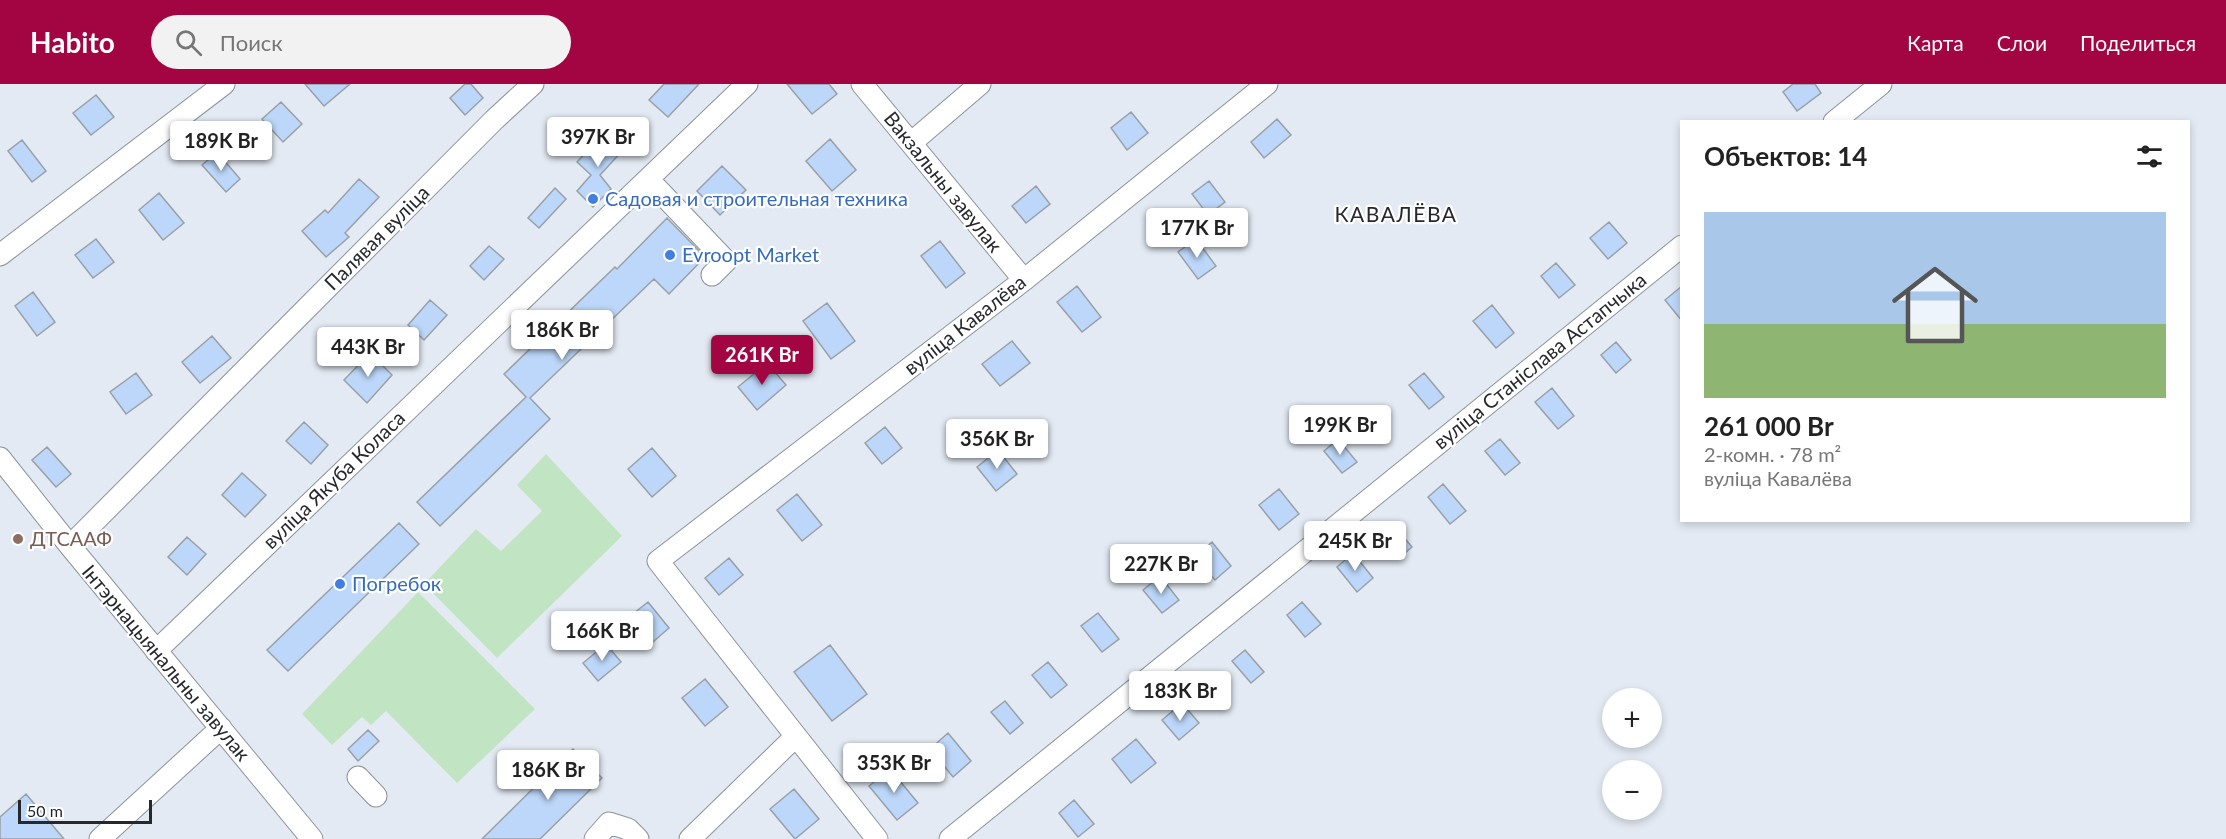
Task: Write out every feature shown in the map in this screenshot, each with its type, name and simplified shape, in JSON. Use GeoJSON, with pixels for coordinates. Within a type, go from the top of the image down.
{"type":"FeatureCollection","features":[{"type":"Feature","properties":{"kind":"street"},"geometry":{"type":"LineString","coordinates":[[0,255],[224,84]]}},
{"type":"Feature","properties":{"kind":"street","name":"Палявая вуліца"},"geometry":{"type":"LineString","coordinates":[[70,546],[494,120],[533,84]]}},
{"type":"Feature","properties":{"kind":"street","name":"вуліца Якуба Коласа"},"geometry":{"type":"LineString","coordinates":[[156,651],[747,84]]}},
{"type":"Feature","properties":{"kind":"street","name":"Вакзальны завулак"},"geometry":{"type":"LineString","coordinates":[[862,84],[1024,280]]}},
{"type":"Feature","properties":{"kind":"street"},"geometry":{"type":"LineString","coordinates":[[910,143],[980,84]]}},
{"type":"Feature","properties":{"kind":"street","name":"вуліца Кавалёва"},"geometry":{"type":"LineString","coordinates":[[796,736],[658,561],[1024,280],[1267,84]]}},
{"type":"Feature","properties":{"kind":"street"},"geometry":{"type":"LineString","coordinates":[[1836,120],[1881,84]]}},
{"type":"Feature","properties":{"kind":"street"},"geometry":{"type":"LineString","coordinates":[[648,179],[726,261],[712,275]]}},
{"type":"Feature","properties":{"kind":"street","name":"вуліца Станіслава Астапчыка"},"geometry":{"type":"LineString","coordinates":[[950,839],[1680,248]]}},
{"type":"Feature","properties":{"kind":"street","name":"Інтэрнацыянальны завулак"},"geometry":{"type":"LineString","coordinates":[[0,458],[312,839]]}},
{"type":"Feature","properties":{"kind":"street"},"geometry":{"type":"LineString","coordinates":[[100,839],[221,728]]}},
{"type":"Feature","properties":{"kind":"street"},"geometry":{"type":"LineString","coordinates":[[690,839],[796,736],[877,839]]}},
{"type":"Feature","properties":{"kind":"street"},"geometry":{"type":"LineString","coordinates":[[358,777],[376,796]]}},
{"type":"Feature","properties":{"kind":"street"},"geometry":{"type":"LineString","coordinates":[[595,839],[609,823],[628,829],[638,839]]}},
{"type":"Feature","properties":{"kind":"green space"},"geometry":{"type":"Polygon","coordinates":[[[546,454],[622,536],[497,658],[424,584],[476,529],[501,551],[542,511],[517,485],[546,454]]]}},
{"type":"Feature","properties":{"kind":"green space"},"geometry":{"type":"Polygon","coordinates":[[[418,592],[535,709],[457,783],[386,711],[371,725],[362,717],[332,745],[302,714],[418,592]]]}},
{"type":"Feature","properties":{"kind":"building"},"geometry":{"type":"Polygon","coordinates":[[[305,84],[350,84],[324,106],[305,84]]]}},
{"type":"Feature","properties":{"kind":"building"},"geometry":{"type":"Polygon","coordinates":[[[465,84],[471,84],[483,98],[465,115],[450,98],[465,84]]]}},
{"type":"Feature","properties":{"kind":"building"},"geometry":{"type":"Polygon","coordinates":[[[664,84],[699,84],[668,117],[649,100],[664,84]]]}},
{"type":"Feature","properties":{"kind":"building"},"geometry":{"type":"Polygon","coordinates":[[[787,84],[829,84],[837,94],[812,114],[787,84]]]}},
{"type":"Feature","properties":{"kind":"building"},"geometry":{"type":"Polygon","coordinates":[[[1793,84],[1815,84],[1821,93],[1797,111],[1783,92],[1793,84]]]}},
{"type":"Feature","properties":{"kind":"building"},"geometry":{"type":"Polygon","coordinates":[[[96,95],[114,117],[91,135],[73,113],[96,95]]]}},
{"type":"Feature","properties":{"kind":"building"},"geometry":{"type":"Polygon","coordinates":[[[281,102],[302,124],[283,142],[262,119],[281,102]]]}},
{"type":"Feature","properties":{"kind":"building"},"geometry":{"type":"Polygon","coordinates":[[[1131,112],[1148,133],[1127,150],[1111,128],[1131,112]]]}},
{"type":"Feature","properties":{"kind":"building"},"geometry":{"type":"Polygon","coordinates":[[[1277,119],[1291,135],[1264,158],[1251,142],[1277,119]]]}},
{"type":"Feature","properties":{"kind":"building"},"geometry":{"type":"Polygon","coordinates":[[[605,132],[623,150],[600,175],[611,189],[593,207],[577,191],[591,175],[577,162],[605,132]]]}},
{"type":"Feature","properties":{"kind":"building"},"geometry":{"type":"Polygon","coordinates":[[[830,139],[856,170],[832,191],[806,161],[830,139]]]}},
{"type":"Feature","properties":{"kind":"building"},"geometry":{"type":"Polygon","coordinates":[[[22,140],[46,171],[32,182],[8,151],[22,140]]]}},
{"type":"Feature","properties":{"kind":"building"},"geometry":{"type":"Polygon","coordinates":[[[217,152],[240,179],[226,192],[202,165],[217,152]]]}},
{"type":"Feature","properties":{"kind":"building"},"geometry":{"type":"Polygon","coordinates":[[[722,166],[746,190],[720,215],[697,191],[722,166]]]}},
{"type":"Feature","properties":{"kind":"building"},"geometry":{"type":"Polygon","coordinates":[[[359,179],[379,197],[345,233],[349,237],[326,257],[302,231],[325,210],[328,213],[359,179]]]}},
{"type":"Feature","properties":{"kind":"building"},"geometry":{"type":"Polygon","coordinates":[[[1209,181],[1225,202],[1208,215],[1192,194],[1209,181]]]}},
{"type":"Feature","properties":{"kind":"building"},"geometry":{"type":"Polygon","coordinates":[[[1036,186],[1050,204],[1026,223],[1012,206],[1036,186]]]}},
{"type":"Feature","properties":{"kind":"building"},"geometry":{"type":"Polygon","coordinates":[[[555,188],[566,199],[539,228],[528,218],[555,188]]]}},
{"type":"Feature","properties":{"kind":"building"},"geometry":{"type":"Polygon","coordinates":[[[159,193],[184,223],[163,240],[139,210],[159,193]]]}},
{"type":"Feature","properties":{"kind":"building"},"geometry":{"type":"Polygon","coordinates":[[[667,218],[705,257],[669,294],[654,279],[530,398],[550,419],[440,526],[417,502],[526,397],[504,374],[615,267],[617,269],[667,218]]]}},
{"type":"Feature","properties":{"kind":"building"},"geometry":{"type":"Polygon","coordinates":[[[1609,222],[1627,243],[1608,259],[1590,238],[1609,222]]]}},
{"type":"Feature","properties":{"kind":"building"},"geometry":{"type":"Polygon","coordinates":[[[96,239],[114,262],[93,278],[75,255],[96,239]]]}},
{"type":"Feature","properties":{"kind":"building"},"geometry":{"type":"Polygon","coordinates":[[[1196,239],[1216,266],[1198,279],[1178,252],[1196,239]]]}},
{"type":"Feature","properties":{"kind":"building"},"geometry":{"type":"Polygon","coordinates":[[[940,241],[965,273],[946,288],[921,256],[940,241]]]}},
{"type":"Feature","properties":{"kind":"building"},"geometry":{"type":"Polygon","coordinates":[[[489,246],[504,259],[484,280],[470,266],[489,246]]]}},
{"type":"Feature","properties":{"kind":"building"},"geometry":{"type":"Polygon","coordinates":[[[1556,263],[1575,285],[1559,298],[1541,276],[1556,263]]]}},
{"type":"Feature","properties":{"kind":"building"},"geometry":{"type":"Polygon","coordinates":[[[1077,286],[1101,317],[1082,332],[1057,302],[1077,286]]]}},
{"type":"Feature","properties":{"kind":"building"},"geometry":{"type":"Polygon","coordinates":[[[1680,288],[1680,319],[1665,300],[1680,288]]]}},
{"type":"Feature","properties":{"kind":"building"},"geometry":{"type":"Polygon","coordinates":[[[33,292],[55,322],[37,336],[15,306],[33,292]]]}},
{"type":"Feature","properties":{"kind":"building"},"geometry":{"type":"Polygon","coordinates":[[[430,300],[447,315],[424,340],[408,325],[430,300]]]}},
{"type":"Feature","properties":{"kind":"building"},"geometry":{"type":"Polygon","coordinates":[[[827,303],[855,341],[831,359],[803,321],[827,303]]]}},
{"type":"Feature","properties":{"kind":"building"},"geometry":{"type":"Polygon","coordinates":[[[1492,305],[1514,333],[1496,348],[1473,321],[1492,305]]]}},
{"type":"Feature","properties":{"kind":"building"},"geometry":{"type":"Polygon","coordinates":[[[212,336],[231,358],[200,383],[182,362],[212,336]]]}},
{"type":"Feature","properties":{"kind":"building"},"geometry":{"type":"Polygon","coordinates":[[[1012,341],[1030,363],[1000,386],[982,364],[1012,341]]]}},
{"type":"Feature","properties":{"kind":"building"},"geometry":{"type":"Polygon","coordinates":[[[1616,342],[1631,360],[1616,373],[1601,355],[1616,342]]]}},
{"type":"Feature","properties":{"kind":"building"},"geometry":{"type":"Polygon","coordinates":[[[370,353],[392,375],[367,403],[344,380],[370,353]]]}},
{"type":"Feature","properties":{"kind":"building"},"geometry":{"type":"Polygon","coordinates":[[[767,363],[786,385],[757,410],[738,387],[767,363]]]}},
{"type":"Feature","properties":{"kind":"building"},"geometry":{"type":"Polygon","coordinates":[[[136,373],[152,395],[126,414],[110,392],[136,373]]]}},
{"type":"Feature","properties":{"kind":"building"},"geometry":{"type":"Polygon","coordinates":[[[1424,373],[1444,397],[1429,409],[1409,385],[1424,373]]]}},
{"type":"Feature","properties":{"kind":"building"},"geometry":{"type":"Polygon","coordinates":[[[1552,388],[1574,416],[1558,429],[1535,402],[1552,388]]]}},
{"type":"Feature","properties":{"kind":"building"},"geometry":{"type":"Polygon","coordinates":[[[304,422],[328,445],[311,464],[286,441],[304,422]]]}},
{"type":"Feature","properties":{"kind":"building"},"geometry":{"type":"Polygon","coordinates":[[[885,427],[902,448],[882,464],[865,443],[885,427]]]}},
{"type":"Feature","properties":{"kind":"building"},"geometry":{"type":"Polygon","coordinates":[[[1338,439],[1357,462],[1342,473],[1324,451],[1338,439]]]}},
{"type":"Feature","properties":{"kind":"building"},"geometry":{"type":"Polygon","coordinates":[[[1500,439],[1520,463],[1505,475],[1485,451],[1500,439]]]}},
{"type":"Feature","properties":{"kind":"building"},"geometry":{"type":"Polygon","coordinates":[[[47,447],[71,474],[56,487],[32,460],[47,447]]]}},
{"type":"Feature","properties":{"kind":"building"},"geometry":{"type":"Polygon","coordinates":[[[652,448],[676,476],[652,497],[628,469],[652,448]]]}},
{"type":"Feature","properties":{"kind":"building"},"geometry":{"type":"Polygon","coordinates":[[[998,450],[1017,474],[996,491],[977,467],[998,450]]]}},
{"type":"Feature","properties":{"kind":"building"},"geometry":{"type":"Polygon","coordinates":[[[242,473],[266,495],[245,517],[222,495],[242,473]]]}},
{"type":"Feature","properties":{"kind":"building"},"geometry":{"type":"Polygon","coordinates":[[[1443,484],[1466,511],[1450,524],[1428,497],[1443,484]]]}},
{"type":"Feature","properties":{"kind":"building"},"geometry":{"type":"Polygon","coordinates":[[[1279,489],[1299,514],[1279,530],[1259,505],[1279,489]]]}},
{"type":"Feature","properties":{"kind":"building"},"geometry":{"type":"Polygon","coordinates":[[[797,494],[822,525],[802,541],[777,510],[797,494]]]}},
{"type":"Feature","properties":{"kind":"building"},"geometry":{"type":"Polygon","coordinates":[[[399,523],[419,544],[288,671],[267,650],[399,523]]]}},
{"type":"Feature","properties":{"kind":"building"},"geometry":{"type":"Polygon","coordinates":[[[1396,528],[1412,547],[1399,558],[1383,538],[1396,528]]]}},
{"type":"Feature","properties":{"kind":"building"},"geometry":{"type":"Polygon","coordinates":[[[187,537],[206,554],[187,575],[168,557],[187,537]]]}},
{"type":"Feature","properties":{"kind":"building"},"geometry":{"type":"Polygon","coordinates":[[[1212,542],[1231,566],[1215,580],[1195,556],[1212,542]]]}},
{"type":"Feature","properties":{"kind":"building"},"geometry":{"type":"Polygon","coordinates":[[[1353,553],[1373,578],[1357,592],[1337,567],[1353,553]]]}},
{"type":"Feature","properties":{"kind":"building"},"geometry":{"type":"Polygon","coordinates":[[[729,558],[743,575],[719,595],[705,578],[729,558]]]}},
{"type":"Feature","properties":{"kind":"building"},"geometry":{"type":"Polygon","coordinates":[[[1160,576],[1179,600],[1162,613],[1143,590],[1160,576]]]}},
{"type":"Feature","properties":{"kind":"building"},"geometry":{"type":"Polygon","coordinates":[[[648,602],[669,628],[646,648],[624,621],[648,602]]]}},
{"type":"Feature","properties":{"kind":"building"},"geometry":{"type":"Polygon","coordinates":[[[1302,602],[1321,624],[1305,637],[1287,615],[1302,602]]]}},
{"type":"Feature","properties":{"kind":"building"},"geometry":{"type":"Polygon","coordinates":[[[1098,613],[1119,639],[1102,652],[1081,626],[1098,613]]]}},
{"type":"Feature","properties":{"kind":"building"},"geometry":{"type":"Polygon","coordinates":[[[606,644],[621,662],[598,681],[583,663],[606,644]]]}},
{"type":"Feature","properties":{"kind":"building"},"geometry":{"type":"Polygon","coordinates":[[[830,645],[867,694],[832,721],[794,672],[830,645]]]}},
{"type":"Feature","properties":{"kind":"building"},"geometry":{"type":"Polygon","coordinates":[[[1245,650],[1264,672],[1251,683],[1232,661],[1245,650]]]}},
{"type":"Feature","properties":{"kind":"building"},"geometry":{"type":"Polygon","coordinates":[[[1048,662],[1067,685],[1051,698],[1032,675],[1048,662]]]}},
{"type":"Feature","properties":{"kind":"building"},"geometry":{"type":"Polygon","coordinates":[[[705,679],[728,707],[705,726],[682,698],[705,679]]]}},
{"type":"Feature","properties":{"kind":"building"},"geometry":{"type":"Polygon","coordinates":[[[1005,701],[1023,723],[1010,734],[991,712],[1005,701]]]}},
{"type":"Feature","properties":{"kind":"building"},"geometry":{"type":"Polygon","coordinates":[[[1182,703],[1199,723],[1179,740],[1162,720],[1182,703]]]}},
{"type":"Feature","properties":{"kind":"building"},"geometry":{"type":"Polygon","coordinates":[[[368,730],[379,741],[358,761],[348,749],[368,730]]]}},
{"type":"Feature","properties":{"kind":"building"},"geometry":{"type":"Polygon","coordinates":[[[948,733],[971,761],[953,777],[930,749],[948,733]]]}},
{"type":"Feature","properties":{"kind":"building"},"geometry":{"type":"Polygon","coordinates":[[[1136,739],[1156,763],[1131,783],[1112,759],[1136,739]]]}},
{"type":"Feature","properties":{"kind":"building"},"geometry":{"type":"Polygon","coordinates":[[[573,749],[602,778],[540,839],[482,839],[573,749]]]}},
{"type":"Feature","properties":{"kind":"building"},"geometry":{"type":"Polygon","coordinates":[[[890,769],[918,803],[897,820],[869,786],[890,769]]]}},
{"type":"Feature","properties":{"kind":"building"},"geometry":{"type":"Polygon","coordinates":[[[794,789],[819,819],[795,839],[770,809],[794,789]]]}},
{"type":"Feature","properties":{"kind":"building"},"geometry":{"type":"Polygon","coordinates":[[[26,794],[64,839],[0,839],[0,817],[26,794]]]}},
{"type":"Feature","properties":{"kind":"building"},"geometry":{"type":"Polygon","coordinates":[[[1074,800],[1094,824],[1078,837],[1059,813],[1074,800]]]}},
{"type":"Feature","properties":{"kind":"place","name":"Садовая и строительная техника"},"geometry":{"type":"Point","coordinates":[593,199]}},
{"type":"Feature","properties":{"kind":"place","name":"Evroopt Market"},"geometry":{"type":"Point","coordinates":[670,255]}},
{"type":"Feature","properties":{"kind":"place","name":"ДТСААФ"},"geometry":{"type":"Point","coordinates":[18,539]}},
{"type":"Feature","properties":{"kind":"place","name":"Погребок"},"geometry":{"type":"Point","coordinates":[340,584]}},
{"type":"Feature","properties":{"kind":"district","name":"КАВАЛЁВА"},"geometry":{"type":"Point","coordinates":[1396,215]}}]}
